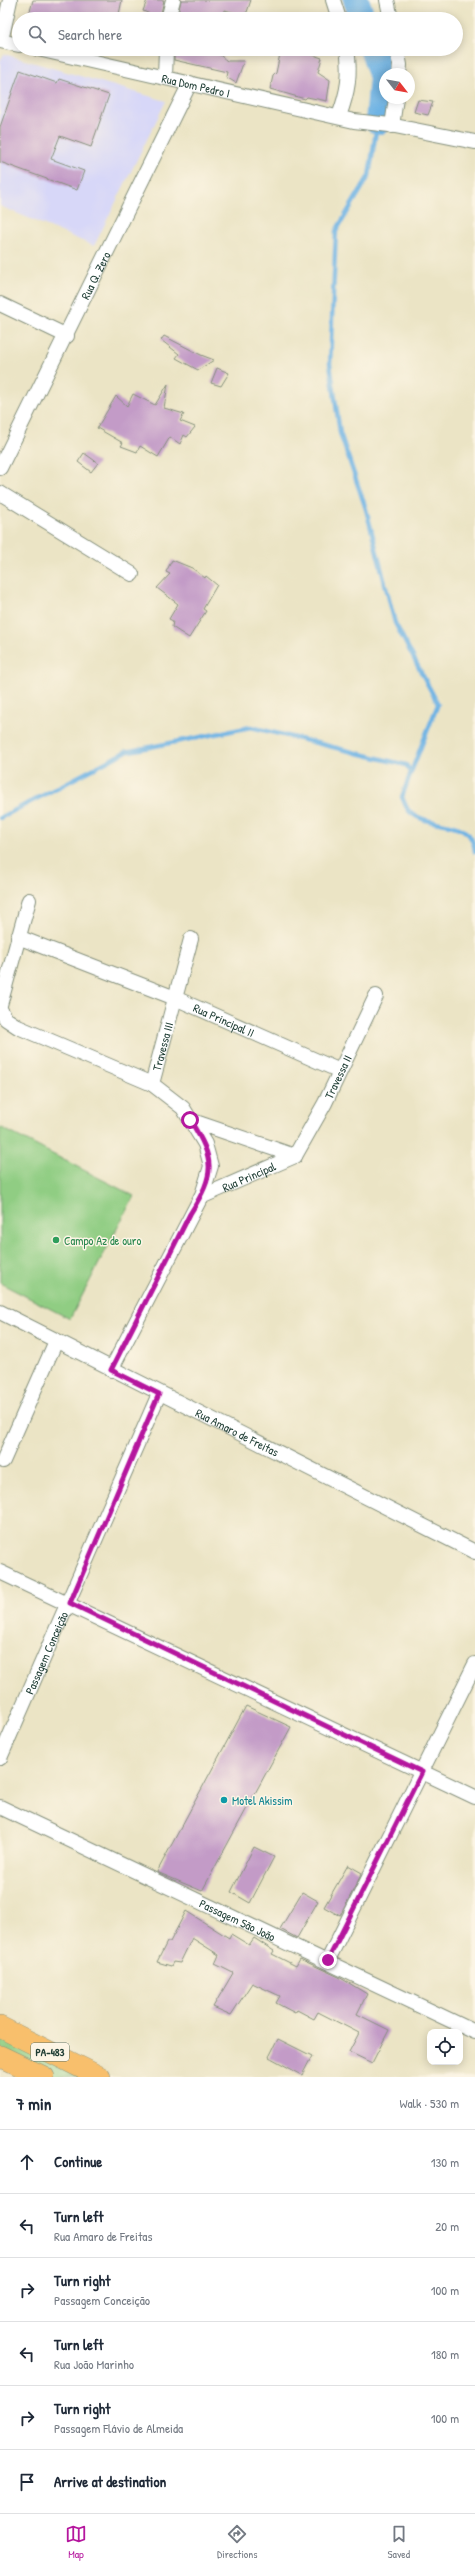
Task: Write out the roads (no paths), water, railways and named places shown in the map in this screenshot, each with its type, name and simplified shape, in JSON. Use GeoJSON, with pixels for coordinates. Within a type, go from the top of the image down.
{"type":"FeatureCollection","features":[{"type":"Feature","properties":{"kind":"highway","name":"PA-483"},"geometry":{"type":"LineString","coordinates":[[0,2027],[100,2077]]}},
{"type":"Feature","properties":{"kind":"highway","name":"PA-483"},"geometry":{"type":"LineString","coordinates":[[0,2056],[44,2077]]}},
{"type":"Feature","properties":{"kind":"street"},"geometry":{"type":"LineString","coordinates":[[10,0],[1,41],[12,43]]}},
{"type":"Feature","properties":{"kind":"street"},"geometry":{"type":"LineString","coordinates":[[170,12],[173,0]]}},
{"type":"Feature","properties":{"kind":"street"},"geometry":{"type":"LineString","coordinates":[[333,0],[337,12]]}},
{"type":"Feature","properties":{"kind":"street"},"geometry":{"type":"LineString","coordinates":[[387,0],[390,12]]}},
{"type":"Feature","properties":{"kind":"street","name":"Rua Dom Pedro I"},"geometry":{"type":"LineString","coordinates":[[70,56],[339,116],[354,121],[391,125],[475,142]]}},
{"type":"Feature","properties":{"kind":"street"},"geometry":{"type":"LineString","coordinates":[[165,77],[166,56]]}},
{"type":"Feature","properties":{"kind":"street"},"geometry":{"type":"LineString","coordinates":[[339,116],[349,92],[350,69],[348,56]]}},
{"type":"Feature","properties":{"kind":"street"},"geometry":{"type":"LineString","coordinates":[[398,56],[400,68]]}},
{"type":"Feature","properties":{"kind":"street","name":"Rua Q. Zero"},"geometry":{"type":"LineString","coordinates":[[1,462],[67,336],[190,83]]}},
{"type":"Feature","properties":{"kind":"street"},"geometry":{"type":"LineString","coordinates":[[391,125],[395,104]]}},
{"type":"Feature","properties":{"kind":"street"},"geometry":{"type":"LineString","coordinates":[[0,304],[67,336]]}},
{"type":"Feature","properties":{"kind":"street"},"geometry":{"type":"LineString","coordinates":[[0,493],[132,574]]}},
{"type":"Feature","properties":{"kind":"street"},"geometry":{"type":"LineString","coordinates":[[0,1005],[29,900]]}},
{"type":"Feature","properties":{"kind":"street","name":"Rua Principal II"},"geometry":{"type":"LineString","coordinates":[[18,937],[175,998],[340,1070]]}},
{"type":"Feature","properties":{"kind":"street","name":"Travessa III"},"geometry":{"type":"LineString","coordinates":[[152,1084],[191,939]]}},
{"type":"Feature","properties":{"kind":"street","name":"Travessa II"},"geometry":{"type":"LineString","coordinates":[[295,1156],[340,1070],[376,996]]}},
{"type":"Feature","properties":{"kind":"street"},"geometry":{"type":"LineString","coordinates":[[0,1009],[6,1019],[18,1027],[152,1084],[183,1108],[205,1144],[211,1166],[201,1197],[111,1370]]}},
{"type":"Feature","properties":{"kind":"street"},"geometry":{"type":"LineString","coordinates":[[190,1120],[295,1156]]}},
{"type":"Feature","properties":{"kind":"street","name":"Rua Principal"},"geometry":{"type":"LineString","coordinates":[[201,1197],[295,1156]]}},
{"type":"Feature","properties":{"kind":"street","name":"Rua Amaro de Freitas"},"geometry":{"type":"LineString","coordinates":[[0,1312],[111,1370],[475,1552]]}},
{"type":"Feature","properties":{"kind":"street"},"geometry":{"type":"LineString","coordinates":[[3,1461],[56,1341]]}},
{"type":"Feature","properties":{"kind":"street","name":"Passagem Conceição"},"geometry":{"type":"LineString","coordinates":[[0,1758],[70,1603],[159,1394]]}},
{"type":"Feature","properties":{"kind":"street"},"geometry":{"type":"LineString","coordinates":[[0,1572],[70,1603],[475,1797]]}},
{"type":"Feature","properties":{"kind":"street"},"geometry":{"type":"LineString","coordinates":[[328,1960],[475,1664]]}},
{"type":"Feature","properties":{"kind":"street","name":"Passagem São João"},"geometry":{"type":"LineString","coordinates":[[0,1807],[328,1960],[475,2032]]}},
{"type":"Feature","properties":{"kind":"waterway"},"geometry":{"type":"LineString","coordinates":[[356,0],[360,12]]}},
{"type":"Feature","properties":{"kind":"waterway"},"geometry":{"type":"LineString","coordinates":[[374,56],[382,77],[378,122]]}},
{"type":"Feature","properties":{"kind":"waterway"},"geometry":{"type":"LineString","coordinates":[[377,125],[369,176],[336,231],[330,364],[340,433],[366,509],[395,623],[438,704],[411,772]]}},
{"type":"Feature","properties":{"kind":"waterway"},"geometry":{"type":"LineString","coordinates":[[0,818],[125,752],[251,727],[406,765],[411,772],[402,797],[408,810],[418,817],[449,825],[466,832],[472,840],[475,852]]}},
{"type":"Feature","properties":{"kind":"place","name":"Campo Az de ouro"},"geometry":{"type":"Point","coordinates":[56,1240]}},
{"type":"Feature","properties":{"kind":"place","name":"Motel Akissim"},"geometry":{"type":"Point","coordinates":[224,1800]}}]}
